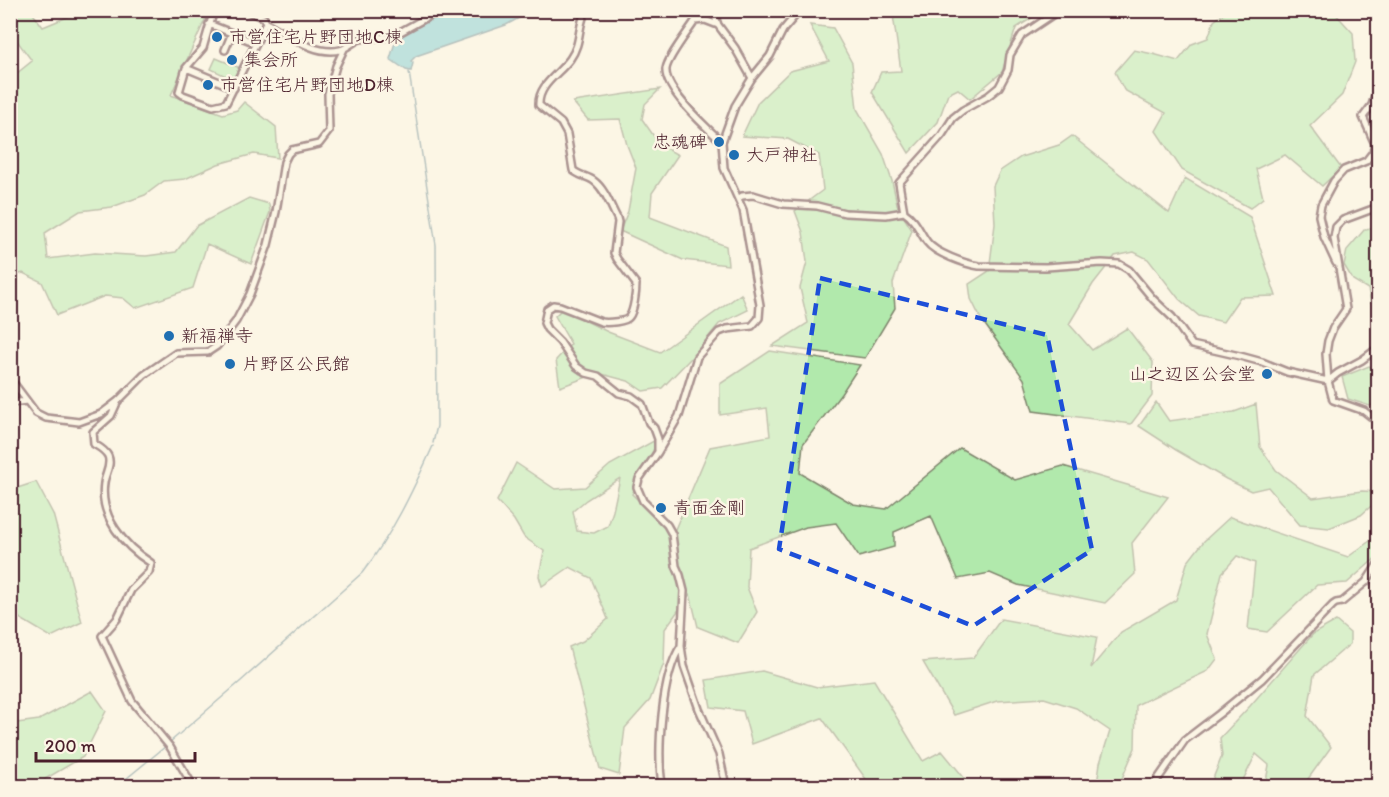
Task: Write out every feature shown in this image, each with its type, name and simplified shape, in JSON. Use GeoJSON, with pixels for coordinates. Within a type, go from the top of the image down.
{"type":"FeatureCollection","features":[{"type":"Feature","properties":{"kind":"street"},"geometry":{"type":"LineString","coordinates":[[214,10],[203,48],[186,68],[179,92],[213,106],[226,103],[266,23]]}},
{"type":"Feature","properties":{"kind":"street"},"geometry":{"type":"LineString","coordinates":[[245,10],[264,18],[266,23],[311,47],[326,51],[344,49],[361,39],[393,36],[440,10]]}},
{"type":"Feature","properties":{"kind":"street"},"geometry":{"type":"LineString","coordinates":[[586,10],[576,49],[561,70],[547,83],[539,105],[561,123],[567,134],[573,170],[593,180],[599,186],[617,218],[614,253],[636,284],[635,297],[630,317],[627,319],[606,322],[553,305],[547,309],[544,323],[576,366],[586,373],[598,376],[619,393],[631,396],[642,404],[658,439],[658,452]]}},
{"type":"Feature","properties":{"kind":"street"},"geometry":{"type":"LineString","coordinates":[[719,10],[716,16],[718,25],[735,48],[752,78]]}},
{"type":"Feature","properties":{"kind":"street"},"geometry":{"type":"LineString","coordinates":[[726,786],[719,754],[684,666],[681,646],[684,591],[676,566],[672,534],[643,501],[637,487],[643,472],[658,452],[679,416],[697,357],[719,332],[752,326],[759,318],[760,305],[743,210],[724,168],[722,142],[735,106],[752,78],[770,56],[786,27],[800,10]]}},
{"type":"Feature","properties":{"kind":"street"},"geometry":{"type":"LineString","coordinates":[[1055,10],[1052,15],[1023,35],[1010,55],[1008,70],[999,87],[953,118],[942,135],[899,183],[904,212],[912,218],[930,245],[940,252],[972,265],[1046,267],[1119,264],[1129,270],[1153,299],[1172,317],[1192,345],[1328,381]]}},
{"type":"Feature","properties":{"kind":"street"},"geometry":{"type":"LineString","coordinates":[[718,25],[705,20],[695,21],[669,59],[666,68],[670,85],[701,123],[722,142]]}},
{"type":"Feature","properties":{"kind":"street"},"geometry":{"type":"LineString","coordinates":[[210,24],[256,43]]}},
{"type":"Feature","properties":{"kind":"street"},"geometry":{"type":"LineString","coordinates":[[225,50],[232,33]]}},
{"type":"Feature","properties":{"kind":"street"},"geometry":{"type":"LineString","coordinates":[[10,381],[36,413],[46,418],[79,422],[100,414],[118,401],[144,375],[176,353],[208,352],[217,345],[236,321],[250,294],[268,245],[284,162],[288,154],[292,150],[319,144],[329,131],[328,94],[336,66],[344,49]]}},
{"type":"Feature","properties":{"kind":"street"},"geometry":{"type":"LineString","coordinates":[[186,68],[234,88]]}},
{"type":"Feature","properties":{"kind":"street"},"geometry":{"type":"LineString","coordinates":[[1338,267],[1324,237],[1318,216],[1321,205],[1334,181],[1344,170],[1366,161],[1373,152],[1375,144],[1363,117],[1372,105],[1378,86]]}},
{"type":"Feature","properties":{"kind":"street"},"geometry":{"type":"LineString","coordinates":[[739,198],[753,195],[783,204],[817,206],[845,213],[886,215],[904,212]]}},
{"type":"Feature","properties":{"kind":"street"},"geometry":{"type":"LineString","coordinates":[[1378,207],[1343,220],[1336,227],[1334,238],[1346,309],[1333,328],[1326,354],[1328,381],[1333,400],[1365,411],[1378,422]]}},
{"type":"Feature","properties":{"kind":"street"},"geometry":{"type":"LineString","coordinates":[[1328,381],[1378,348]]}},
{"type":"Feature","properties":{"kind":"street"},"geometry":{"type":"LineString","coordinates":[[10,403],[27,401]]}},
{"type":"Feature","properties":{"kind":"street"},"geometry":{"type":"LineString","coordinates":[[118,401],[111,416],[93,432],[94,444],[102,448],[108,456],[109,468],[104,482],[104,501],[107,515],[121,538],[136,553],[151,563],[149,572],[131,590],[117,619],[102,636],[132,701],[170,747],[194,786]]}},
{"type":"Feature","properties":{"kind":"street"},"geometry":{"type":"LineString","coordinates":[[1153,786],[1188,737],[1262,679],[1333,605],[1342,602],[1366,582],[1378,564]]}},
{"type":"Feature","properties":{"kind":"street"},"geometry":{"type":"LineString","coordinates":[[662,786],[659,767],[664,695],[675,655],[681,646]]}},
{"type":"Feature","properties":{"kind":"highlighted area"},"geometry":{"type":"Polygon","coordinates":[[[820,278],[1047,335],[1092,550],[973,626],[779,549],[820,278]]]}},
{"type":"Feature","properties":{"kind":"green space"},"geometry":{"type":"Polygon","coordinates":[[[15,11],[31,11],[43,27],[72,15],[70,11],[209,11],[171,95],[223,114],[237,110],[244,102],[276,127],[278,158],[254,154],[218,164],[185,179],[164,181],[145,195],[112,207],[80,211],[45,233],[48,259],[95,253],[146,256],[176,252],[196,226],[249,198],[269,204],[270,212],[251,264],[207,244],[193,288],[135,308],[123,298],[105,296],[57,315],[42,282],[23,273],[11,277],[11,78],[32,61],[12,31],[11,24],[15,11]]]}},
{"type":"Feature","properties":{"kind":"green space"},"geometry":{"type":"Polygon","coordinates":[[[891,11],[1043,11],[1016,28],[1002,72],[970,99],[958,89],[948,94],[938,122],[909,153],[872,92],[881,72],[901,71],[891,11]]]}},
{"type":"Feature","properties":{"kind":"green space"},"geometry":{"type":"Polygon","coordinates":[[[1227,11],[1333,11],[1353,33],[1355,62],[1342,95],[1310,126],[1341,168],[1322,186],[1285,155],[1256,169],[1263,198],[1250,208],[1182,170],[1156,131],[1166,113],[1124,90],[1115,72],[1134,50],[1178,61],[1192,44],[1208,38],[1214,21],[1227,11]]]}},
{"type":"Feature","properties":{"kind":"green space"},"geometry":{"type":"Polygon","coordinates":[[[810,25],[833,28],[852,63],[857,109],[883,154],[898,208],[912,230],[893,283],[895,308],[865,358],[772,346],[808,323],[800,288],[807,262],[803,232],[795,211],[823,190],[819,155],[788,139],[742,136],[758,102],[790,71],[829,61],[810,25]]]}},
{"type":"Feature","properties":{"kind":"green space"},"geometry":{"type":"Polygon","coordinates":[[[216,58],[240,68],[233,84],[224,80],[226,76],[211,69],[216,58]]]}},
{"type":"Feature","properties":{"kind":"green space"},"geometry":{"type":"Polygon","coordinates":[[[660,89],[645,104],[642,119],[660,145],[678,155],[652,193],[650,217],[726,246],[728,265],[683,260],[620,231],[628,211],[636,168],[620,119],[588,120],[573,102],[660,89]]]}},
{"type":"Feature","properties":{"kind":"green space"},"geometry":{"type":"Polygon","coordinates":[[[1072,136],[1169,213],[1185,178],[1250,217],[1276,296],[1240,297],[1223,322],[1199,316],[1179,299],[1148,259],[1134,252],[1115,256],[1093,284],[1069,324],[1092,350],[1127,328],[1153,362],[1152,396],[1131,424],[1033,411],[1024,379],[981,319],[971,299],[969,284],[989,271],[995,224],[993,186],[1000,171],[1021,157],[1059,145],[1072,136]]]}},
{"type":"Feature","properties":{"kind":"green space"},"geometry":{"type":"Polygon","coordinates":[[[1378,227],[1378,308],[1371,303],[1368,289],[1353,280],[1344,265],[1347,250],[1365,229],[1378,227]]]}},
{"type":"Feature","properties":{"kind":"green space"},"geometry":{"type":"Polygon","coordinates":[[[741,294],[748,310],[719,324],[662,388],[643,391],[628,381],[598,373],[560,387],[556,360],[571,344],[555,316],[562,309],[608,332],[660,352],[741,294]]]}},
{"type":"Feature","properties":{"kind":"green space"},"geometry":{"type":"Polygon","coordinates":[[[770,351],[860,365],[803,444],[800,473],[853,504],[886,509],[960,448],[1015,480],[1063,466],[1168,497],[1132,543],[1135,574],[1105,603],[1018,585],[990,573],[958,579],[931,516],[894,532],[894,547],[859,557],[836,523],[806,527],[749,548],[747,587],[757,612],[738,643],[698,627],[690,594],[665,629],[664,663],[650,700],[625,728],[619,775],[600,769],[569,647],[583,641],[608,619],[591,578],[570,567],[542,586],[539,576],[544,551],[524,537],[514,520],[497,501],[516,463],[555,489],[585,487],[610,465],[659,438],[632,494],[673,534],[710,447],[770,436],[767,408],[720,415],[720,384],[770,351]],[[620,478],[573,511],[577,531],[594,533],[608,526],[620,478]]]}},
{"type":"Feature","properties":{"kind":"green space"},"geometry":{"type":"Polygon","coordinates":[[[1369,366],[1378,371],[1378,403],[1370,406],[1348,399],[1342,377],[1369,366]]]}},
{"type":"Feature","properties":{"kind":"green space"},"geometry":{"type":"Polygon","coordinates":[[[1156,402],[1169,421],[1234,412],[1256,404],[1260,447],[1276,470],[1313,498],[1362,491],[1378,492],[1378,500],[1361,515],[1329,528],[1300,525],[1268,487],[1251,491],[1176,450],[1139,426],[1156,402]]]}},
{"type":"Feature","properties":{"kind":"green space"},"geometry":{"type":"Polygon","coordinates":[[[36,482],[53,514],[82,622],[51,637],[11,613],[11,490],[36,482]]]}},
{"type":"Feature","properties":{"kind":"green space"},"geometry":{"type":"Polygon","coordinates":[[[1230,517],[1348,557],[1378,535],[1378,556],[1347,583],[1317,585],[1267,632],[1248,629],[1255,563],[1237,556],[1222,573],[1207,634],[1217,659],[1208,671],[1136,705],[1135,748],[1120,783],[1122,786],[1098,786],[1100,763],[1110,731],[1076,708],[1044,698],[997,701],[954,715],[923,662],[973,658],[1001,619],[1097,637],[1091,668],[1121,632],[1176,600],[1187,563],[1204,541],[1230,517]]]}},
{"type":"Feature","properties":{"kind":"green space"},"geometry":{"type":"Polygon","coordinates":[[[1336,621],[1350,633],[1350,644],[1314,675],[1307,716],[1331,747],[1303,786],[1265,786],[1269,765],[1256,754],[1240,786],[1210,786],[1222,756],[1220,738],[1313,634],[1336,621]]]}},
{"type":"Feature","properties":{"kind":"green space"},"geometry":{"type":"Polygon","coordinates":[[[762,671],[817,687],[874,680],[923,761],[942,751],[971,786],[856,786],[866,779],[822,718],[752,744],[743,711],[711,707],[706,680],[762,671]]]}},
{"type":"Feature","properties":{"kind":"green space"},"geometry":{"type":"Polygon","coordinates":[[[92,691],[106,711],[83,757],[45,779],[41,786],[11,786],[11,714],[17,723],[39,720],[92,691]]]}},
{"type":"Feature","properties":{"kind":"water"},"geometry":{"type":"Polygon","coordinates":[[[448,10],[532,11],[506,25],[416,56],[411,61],[413,63],[411,71],[390,59],[396,39],[448,10]]]}},
{"type":"Feature","properties":{"kind":"waterway"},"geometry":{"type":"LineString","coordinates":[[409,72],[436,245],[437,426],[433,443]]}},
{"type":"Feature","properties":{"kind":"waterway"},"geometry":{"type":"LineString","coordinates":[[170,742],[362,573],[410,496],[433,446]]}},
{"type":"Feature","properties":{"kind":"waterway"},"geometry":{"type":"LineString","coordinates":[[120,786],[166,746]]}},
{"type":"Feature","properties":{"kind":"place","name":"市営住宅片野団地C棟"},"geometry":{"type":"Point","coordinates":[217,37]}},
{"type":"Feature","properties":{"kind":"place","name":"集会所"},"geometry":{"type":"Point","coordinates":[232,60]}},
{"type":"Feature","properties":{"kind":"place","name":"市営住宅片野団地D棟"},"geometry":{"type":"Point","coordinates":[208,85]}},
{"type":"Feature","properties":{"kind":"place","name":"忠魂碑"},"geometry":{"type":"Point","coordinates":[719,142]}},
{"type":"Feature","properties":{"kind":"place","name":"大戸神社"},"geometry":{"type":"Point","coordinates":[734,155]}},
{"type":"Feature","properties":{"kind":"place","name":"新福禅寺"},"geometry":{"type":"Point","coordinates":[169,336]}},
{"type":"Feature","properties":{"kind":"place","name":"片野区公民館"},"geometry":{"type":"Point","coordinates":[230,364]}},
{"type":"Feature","properties":{"kind":"place","name":"山之辺区公会堂"},"geometry":{"type":"Point","coordinates":[1267,374]}},
{"type":"Feature","properties":{"kind":"place","name":"青面金剛"},"geometry":{"type":"Point","coordinates":[661,508]}}]}
